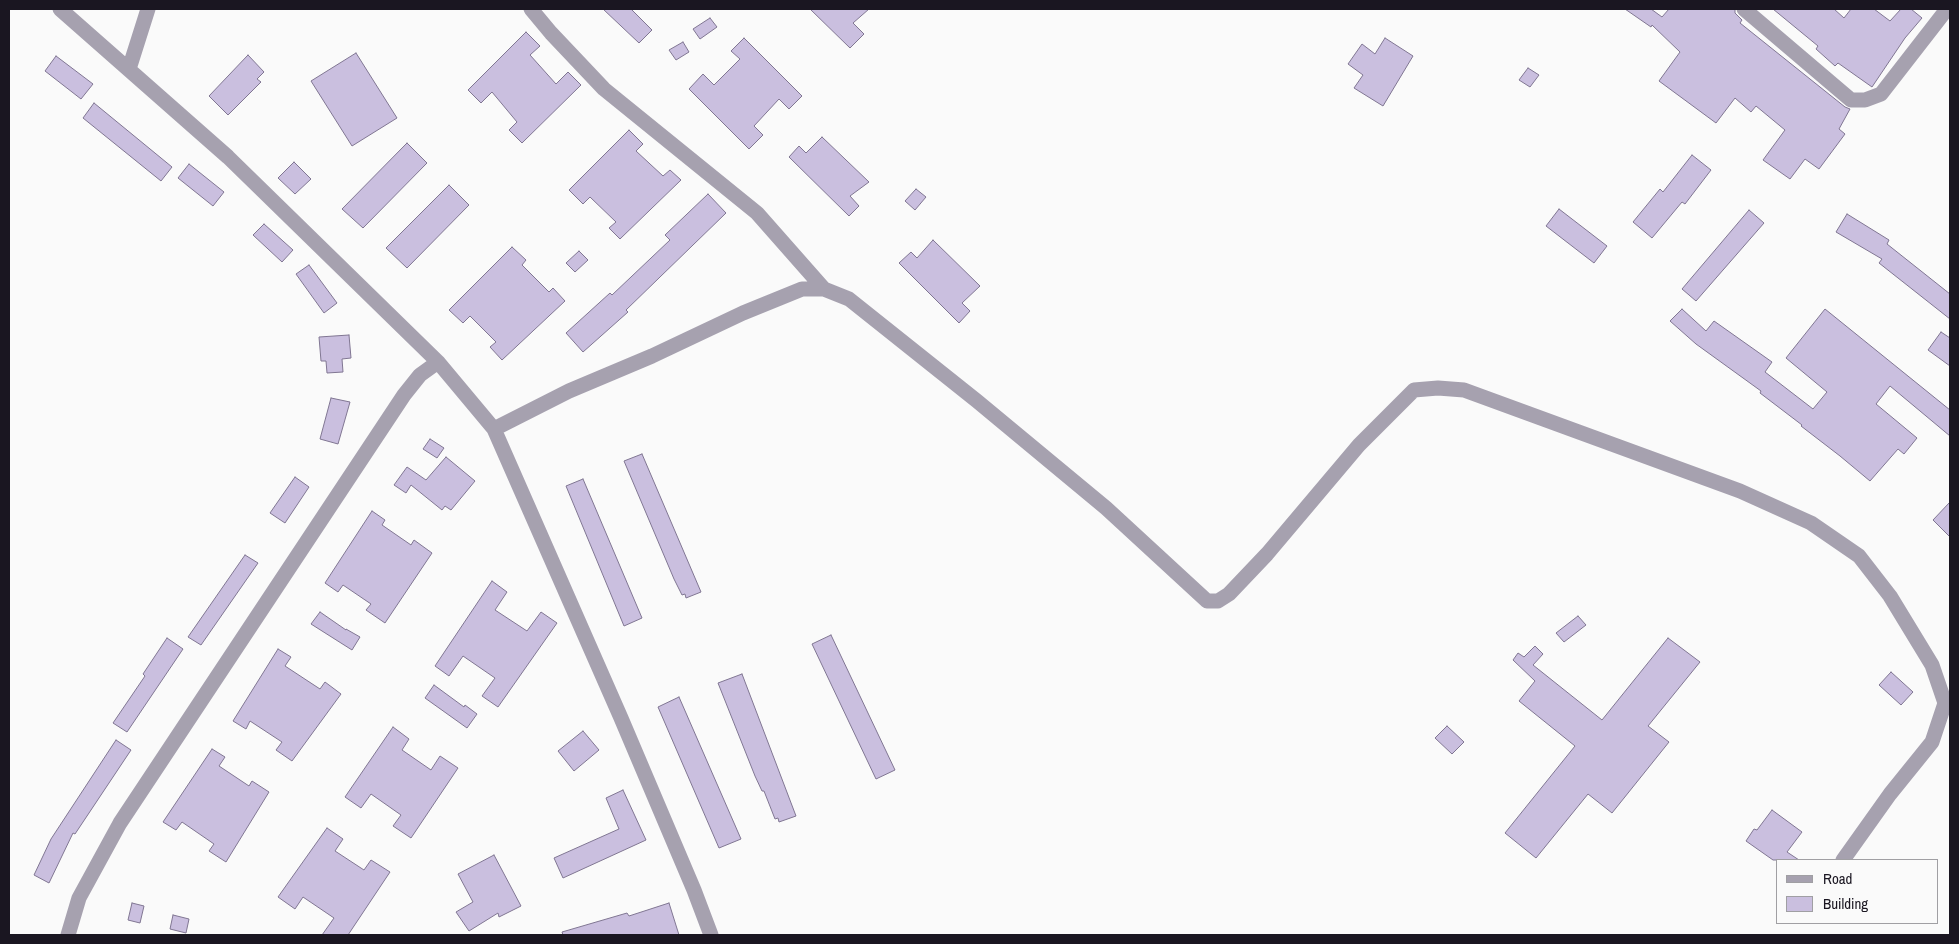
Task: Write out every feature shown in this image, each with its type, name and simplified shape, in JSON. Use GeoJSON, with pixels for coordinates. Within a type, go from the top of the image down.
{"type":"FeatureCollection","features":[{"type":"Feature","properties":{"kind":"street"},"geometry":{"type":"LineString","coordinates":[[60,9],[228,158],[438,362],[494,429],[625,727],[711,935]]}},
{"type":"Feature","properties":{"kind":"street"},"geometry":{"type":"LineString","coordinates":[[128,69],[148,9]]}},
{"type":"Feature","properties":{"kind":"street"},"geometry":{"type":"LineString","coordinates":[[531,9],[551,34],[604,89],[757,213],[824,290]]}},
{"type":"Feature","properties":{"kind":"street"},"geometry":{"type":"LineString","coordinates":[[1744,9],[1852,100],[1865,100],[1881,94],[1947,9]]}},
{"type":"Feature","properties":{"kind":"street"},"geometry":{"type":"LineString","coordinates":[[494,429],[569,390],[652,356],[743,312],[802,290],[824,290],[849,300],[977,401],[1106,508],[1207,601],[1218,601],[1229,594],[1267,554],[1359,445],[1414,390],[1438,388],[1464,390],[1732,488],[1811,522],[1859,556],[1890,596],[1932,665],[1945,703],[1932,742],[1890,794],[1843,859]]}},
{"type":"Feature","properties":{"kind":"street"},"geometry":{"type":"LineString","coordinates":[[68,935],[79,898],[120,823],[404,395],[420,375],[438,362]]}},
{"type":"Feature","properties":{"kind":"building"},"geometry":{"type":"Polygon","coordinates":[[[603,9],[631,9],[652,30],[639,43],[603,9]]]}},
{"type":"Feature","properties":{"kind":"building"},"geometry":{"type":"Polygon","coordinates":[[[810,9],[869,9],[853,23],[864,34],[850,48],[810,9]]]}},
{"type":"Feature","properties":{"kind":"building"},"geometry":{"type":"Polygon","coordinates":[[[1625,9],[1651,9],[1662,17],[1669,9],[1735,9],[1735,13],[1742,20],[1740,23],[1845,107],[1850,109],[1839,129],[1845,134],[1819,169],[1805,159],[1790,179],[1763,160],[1785,130],[1756,106],[1751,112],[1735,98],[1716,123],[1659,81],[1680,52],[1652,25],[1651,27],[1625,9]]]}},
{"type":"Feature","properties":{"kind":"building"},"geometry":{"type":"Polygon","coordinates":[[[1773,9],[1834,9],[1844,18],[1851,9],[1874,9],[1890,21],[1901,9],[1911,9],[1922,18],[1905,38],[1872,87],[1838,63],[1835,66],[1816,49],[1818,46],[1773,9]]]}},
{"type":"Feature","properties":{"kind":"building"},"geometry":{"type":"Polygon","coordinates":[[[710,18],[717,27],[700,39],[693,29],[710,18]]]}},
{"type":"Feature","properties":{"kind":"building"},"geometry":{"type":"Polygon","coordinates":[[[526,32],[540,46],[530,55],[556,84],[568,72],[581,85],[522,143],[509,130],[517,122],[492,92],[481,103],[468,90],[526,32]]]}},
{"type":"Feature","properties":{"kind":"building"},"geometry":{"type":"Polygon","coordinates":[[[744,38],[802,96],[789,109],[779,99],[754,126],[763,135],[749,149],[689,89],[703,74],[714,85],[740,59],[731,51],[744,38]]]}},
{"type":"Feature","properties":{"kind":"building"},"geometry":{"type":"Polygon","coordinates":[[[1385,38],[1413,56],[1383,106],[1354,88],[1363,75],[1348,64],[1362,44],[1375,54],[1385,38]]]}},
{"type":"Feature","properties":{"kind":"building"},"geometry":{"type":"Polygon","coordinates":[[[683,42],[689,52],[676,60],[669,50],[683,42]]]}},
{"type":"Feature","properties":{"kind":"building"},"geometry":{"type":"Polygon","coordinates":[[[356,53],[397,118],[352,146],[311,81],[356,53]]]}},
{"type":"Feature","properties":{"kind":"building"},"geometry":{"type":"Polygon","coordinates":[[[248,55],[264,72],[257,79],[261,82],[228,115],[209,96],[248,55]]]}},
{"type":"Feature","properties":{"kind":"building"},"geometry":{"type":"Polygon","coordinates":[[[56,56],[93,84],[81,99],[45,71],[56,56]]]}},
{"type":"Feature","properties":{"kind":"building"},"geometry":{"type":"Polygon","coordinates":[[[1528,68],[1539,75],[1530,87],[1519,80],[1528,68]]]}},
{"type":"Feature","properties":{"kind":"building"},"geometry":{"type":"Polygon","coordinates":[[[94,103],[172,167],[161,181],[83,118],[94,103]]]}},
{"type":"Feature","properties":{"kind":"building"},"geometry":{"type":"Polygon","coordinates":[[[629,130],[643,144],[636,151],[663,176],[670,170],[681,180],[620,239],[609,228],[616,222],[590,197],[583,204],[569,190],[629,130]]]}},
{"type":"Feature","properties":{"kind":"building"},"geometry":{"type":"Polygon","coordinates":[[[822,137],[869,182],[850,196],[859,206],[849,216],[789,157],[799,146],[806,153],[822,137]]]}},
{"type":"Feature","properties":{"kind":"building"},"geometry":{"type":"Polygon","coordinates":[[[407,143],[427,163],[363,228],[342,209],[407,143]]]}},
{"type":"Feature","properties":{"kind":"building"},"geometry":{"type":"Polygon","coordinates":[[[1692,155],[1711,170],[1685,204],[1682,202],[1652,238],[1633,222],[1660,189],[1663,192],[1692,155]]]}},
{"type":"Feature","properties":{"kind":"building"},"geometry":{"type":"Polygon","coordinates":[[[294,162],[311,179],[295,194],[278,178],[294,162]]]}},
{"type":"Feature","properties":{"kind":"building"},"geometry":{"type":"Polygon","coordinates":[[[189,164],[224,192],[213,206],[178,178],[189,164]]]}},
{"type":"Feature","properties":{"kind":"building"},"geometry":{"type":"Polygon","coordinates":[[[449,185],[469,205],[407,268],[386,248],[449,185]]]}},
{"type":"Feature","properties":{"kind":"building"},"geometry":{"type":"Polygon","coordinates":[[[916,189],[926,197],[915,210],[905,201],[916,189]]]}},
{"type":"Feature","properties":{"kind":"building"},"geometry":{"type":"Polygon","coordinates":[[[708,194],[726,213],[626,310],[628,312],[583,352],[566,333],[610,293],[612,295],[670,240],[665,235],[708,194]]]}},
{"type":"Feature","properties":{"kind":"building"},"geometry":{"type":"Polygon","coordinates":[[[1559,209],[1607,246],[1594,263],[1546,226],[1559,209]]]}},
{"type":"Feature","properties":{"kind":"building"},"geometry":{"type":"Polygon","coordinates":[[[1749,210],[1764,223],[1696,301],[1682,289],[1749,210]]]}},
{"type":"Feature","properties":{"kind":"building"},"geometry":{"type":"Polygon","coordinates":[[[1847,214],[1889,240],[1887,244],[1950,294],[1950,319],[1879,263],[1882,259],[1836,232],[1847,214]]]}},
{"type":"Feature","properties":{"kind":"building"},"geometry":{"type":"Polygon","coordinates":[[[264,224],[293,250],[282,262],[253,235],[264,224]]]}},
{"type":"Feature","properties":{"kind":"building"},"geometry":{"type":"Polygon","coordinates":[[[933,240],[980,286],[962,303],[970,311],[959,323],[899,263],[911,252],[917,258],[933,240]]]}},
{"type":"Feature","properties":{"kind":"building"},"geometry":{"type":"Polygon","coordinates":[[[512,247],[526,260],[522,265],[549,292],[553,288],[565,301],[502,360],[490,347],[496,342],[470,316],[463,323],[449,310],[512,247]]]}},
{"type":"Feature","properties":{"kind":"building"},"geometry":{"type":"Polygon","coordinates":[[[579,251],[588,260],[575,272],[566,263],[579,251]]]}},
{"type":"Feature","properties":{"kind":"building"},"geometry":{"type":"Polygon","coordinates":[[[309,265],[337,303],[324,313],[296,274],[309,265]]]}},
{"type":"Feature","properties":{"kind":"building"},"geometry":{"type":"Polygon","coordinates":[[[1682,309],[1706,331],[1714,321],[1772,362],[1765,372],[1813,409],[1827,392],[1786,358],[1825,309],[1950,410],[1950,436],[1890,386],[1876,404],[1917,438],[1904,454],[1898,449],[1870,481],[1760,393],[1761,391],[1696,344],[1670,321],[1682,309]]]}},
{"type":"Feature","properties":{"kind":"building"},"geometry":{"type":"Polygon","coordinates":[[[1941,332],[1950,338],[1950,366],[1928,350],[1941,332]]]}},
{"type":"Feature","properties":{"kind":"building"},"geometry":{"type":"Polygon","coordinates":[[[349,335],[351,358],[342,359],[343,372],[327,373],[326,361],[321,361],[319,337],[349,335]]]}},
{"type":"Feature","properties":{"kind":"building"},"geometry":{"type":"Polygon","coordinates":[[[331,398],[350,402],[338,444],[320,439],[331,398]]]}},
{"type":"Feature","properties":{"kind":"building"},"geometry":{"type":"Polygon","coordinates":[[[430,439],[444,448],[437,458],[423,449],[430,439]]]}},
{"type":"Feature","properties":{"kind":"building"},"geometry":{"type":"Polygon","coordinates":[[[642,454],[701,592],[686,598],[685,594],[682,595],[674,579],[624,461],[642,454]]]}},
{"type":"Feature","properties":{"kind":"building"},"geometry":{"type":"Polygon","coordinates":[[[446,457],[475,481],[451,510],[445,506],[442,510],[411,485],[406,493],[394,485],[407,467],[426,480],[446,457]]]}},
{"type":"Feature","properties":{"kind":"building"},"geometry":{"type":"Polygon","coordinates":[[[295,477],[309,487],[285,523],[270,513],[295,477]]]}},
{"type":"Feature","properties":{"kind":"building"},"geometry":{"type":"Polygon","coordinates":[[[583,479],[642,618],[624,626],[566,486],[583,479]]]}},
{"type":"Feature","properties":{"kind":"building"},"geometry":{"type":"Polygon","coordinates":[[[1950,502],[1950,537],[1933,520],[1950,502]]]}},
{"type":"Feature","properties":{"kind":"building"},"geometry":{"type":"Polygon","coordinates":[[[372,511],[385,520],[382,525],[411,545],[414,540],[432,553],[385,623],[366,610],[371,604],[343,585],[338,592],[325,583],[372,511]]]}},
{"type":"Feature","properties":{"kind":"building"},"geometry":{"type":"Polygon","coordinates":[[[245,555],[258,563],[201,645],[188,637],[245,555]]]}},
{"type":"Feature","properties":{"kind":"building"},"geometry":{"type":"Polygon","coordinates":[[[492,581],[507,592],[495,610],[527,631],[541,612],[557,623],[498,707],[482,696],[495,678],[463,656],[449,676],[435,666],[492,581]]]}},
{"type":"Feature","properties":{"kind":"building"},"geometry":{"type":"Polygon","coordinates":[[[320,612],[360,637],[352,650],[311,624],[320,612]]]}},
{"type":"Feature","properties":{"kind":"building"},"geometry":{"type":"Polygon","coordinates":[[[1578,616],[1586,625],[1564,642],[1556,633],[1578,616]]]}},
{"type":"Feature","properties":{"kind":"building"},"geometry":{"type":"Polygon","coordinates":[[[831,635],[895,770],[876,779],[812,644],[831,635]]]}},
{"type":"Feature","properties":{"kind":"building"},"geometry":{"type":"Polygon","coordinates":[[[167,638],[183,649],[127,732],[113,723],[145,676],[143,674],[167,638]]]}},
{"type":"Feature","properties":{"kind":"building"},"geometry":{"type":"Polygon","coordinates":[[[1668,638],[1700,662],[1648,726],[1669,742],[1612,813],[1588,794],[1536,858],[1505,833],[1575,746],[1519,701],[1535,681],[1513,660],[1518,653],[1524,657],[1535,646],[1543,654],[1533,665],[1602,720],[1668,638]]]}},
{"type":"Feature","properties":{"kind":"building"},"geometry":{"type":"Polygon","coordinates":[[[278,649],[291,657],[285,666],[320,689],[325,682],[341,694],[292,761],[276,750],[282,742],[250,721],[246,729],[233,721],[278,649]]]}},
{"type":"Feature","properties":{"kind":"building"},"geometry":{"type":"Polygon","coordinates":[[[1891,672],[1913,692],[1901,705],[1879,685],[1891,672]]]}},
{"type":"Feature","properties":{"kind":"building"},"geometry":{"type":"Polygon","coordinates":[[[742,674],[796,816],[779,822],[778,818],[775,819],[764,791],[762,791],[755,776],[718,683],[742,674]]]}},
{"type":"Feature","properties":{"kind":"building"},"geometry":{"type":"Polygon","coordinates":[[[434,685],[477,714],[467,728],[425,698],[434,685]]]}},
{"type":"Feature","properties":{"kind":"building"},"geometry":{"type":"Polygon","coordinates":[[[679,697],[741,839],[719,848],[658,707],[679,697]]]}},
{"type":"Feature","properties":{"kind":"building"},"geometry":{"type":"Polygon","coordinates":[[[1447,726],[1464,742],[1452,754],[1435,738],[1447,726]]]}},
{"type":"Feature","properties":{"kind":"building"},"geometry":{"type":"Polygon","coordinates":[[[393,727],[409,739],[402,750],[431,770],[440,756],[458,768],[411,838],[393,826],[401,815],[371,794],[361,808],[345,797],[393,727]]]}},
{"type":"Feature","properties":{"kind":"building"},"geometry":{"type":"Polygon","coordinates":[[[583,731],[599,750],[574,771],[558,751],[583,731]]]}},
{"type":"Feature","properties":{"kind":"building"},"geometry":{"type":"Polygon","coordinates":[[[116,740],[131,750],[75,834],[73,833],[49,883],[34,875],[51,839],[116,740]]]}},
{"type":"Feature","properties":{"kind":"building"},"geometry":{"type":"Polygon","coordinates":[[[212,749],[225,757],[219,766],[249,786],[252,781],[269,792],[226,862],[209,851],[214,844],[182,822],[176,830],[163,822],[212,749]]]}},
{"type":"Feature","properties":{"kind":"building"},"geometry":{"type":"Polygon","coordinates":[[[623,790],[646,840],[563,878],[554,858],[619,829],[606,798],[623,790]]]}},
{"type":"Feature","properties":{"kind":"building"},"geometry":{"type":"Polygon","coordinates":[[[1772,810],[1802,832],[1787,852],[1798,859],[1773,860],[1746,841],[1754,829],[1757,830],[1772,810]]]}},
{"type":"Feature","properties":{"kind":"building"},"geometry":{"type":"Polygon","coordinates":[[[327,828],[343,839],[335,851],[364,870],[371,860],[390,872],[348,935],[322,935],[334,918],[303,897],[295,909],[278,897],[327,828]]]}},
{"type":"Feature","properties":{"kind":"building"},"geometry":{"type":"Polygon","coordinates":[[[494,855],[521,906],[499,917],[498,913],[469,931],[456,912],[473,902],[458,874],[494,855]]]}},
{"type":"Feature","properties":{"kind":"building"},"geometry":{"type":"Polygon","coordinates":[[[132,903],[144,906],[140,923],[128,920],[132,903]]]}},
{"type":"Feature","properties":{"kind":"building"},"geometry":{"type":"Polygon","coordinates":[[[669,903],[679,935],[563,935],[562,932],[627,913],[629,916],[669,903]]]}},
{"type":"Feature","properties":{"kind":"building"},"geometry":{"type":"Polygon","coordinates":[[[173,915],[189,919],[186,933],[170,929],[173,915]]]}}]}
